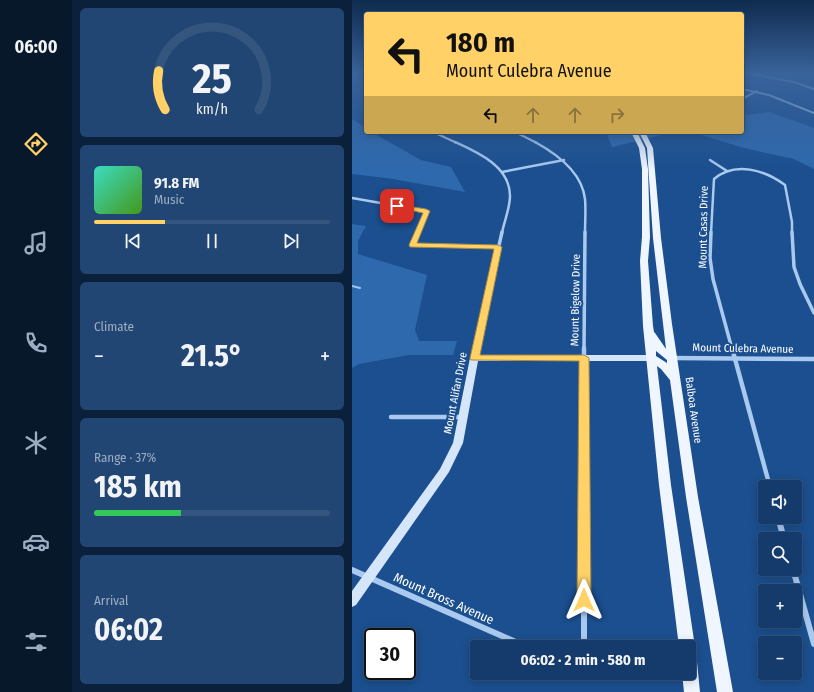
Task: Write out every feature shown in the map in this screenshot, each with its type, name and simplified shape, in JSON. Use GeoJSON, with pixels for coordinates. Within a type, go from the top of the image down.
{"type":"FeatureCollection","features":[{"type":"Feature","properties":{"kind":"main road"},"geometry":{"type":"LineString","coordinates":[[635,134],[642,148],[644,169],[646,237],[644,261],[648,326],[665,485],[686,640]]}},
{"type":"Feature","properties":{"kind":"main road","name":"Balboa Avenue"},"geometry":{"type":"LineString","coordinates":[[643,134],[650,148],[657,238],[672,358],[692,497],[724,692]]}},
{"type":"Feature","properties":{"kind":"main road"},"geometry":{"type":"LineString","coordinates":[[648,326],[660,350],[672,358]]}},
{"type":"Feature","properties":{"kind":"main road"},"geometry":{"type":"LineString","coordinates":[[652,358],[665,366],[675,379]]}},
{"type":"Feature","properties":{"kind":"main road"},"geometry":{"type":"LineString","coordinates":[[691,680],[692,692]]}},
{"type":"Feature","properties":{"kind":"street"},"geometry":{"type":"LineString","coordinates":[[794,105],[814,113]]}},
{"type":"Feature","properties":{"kind":"street","name":"Mount Alifan Drive"},"geometry":{"type":"LineString","coordinates":[[352,601],[444,472],[458,443],[474,358],[510,196],[509,189],[502,172],[495,163],[485,156],[436,134]]}},
{"type":"Feature","properties":{"kind":"street","name":"Mount Bigelow Drive"},"geometry":{"type":"LineString","coordinates":[[519,134],[542,145],[564,160],[578,178],[586,198],[584,358],[584,640]]}},
{"type":"Feature","properties":{"kind":"street"},"geometry":{"type":"LineString","coordinates":[[502,172],[564,160]]}},
{"type":"Feature","properties":{"kind":"street"},"geometry":{"type":"LineString","coordinates":[[710,160],[727,170],[743,169],[761,172],[781,180],[785,184],[792,222],[792,252],[794,267],[800,284],[814,313]]}},
{"type":"Feature","properties":{"kind":"street","name":"Mount Casas Drive"},"geometry":{"type":"LineString","coordinates":[[727,170],[718,174],[714,179],[710,258],[713,279],[768,480]]}},
{"type":"Feature","properties":{"kind":"street"},"geometry":{"type":"LineString","coordinates":[[352,198],[426,211],[413,245],[498,247]]}},
{"type":"Feature","properties":{"kind":"street"},"geometry":{"type":"LineString","coordinates":[[474,358],[652,358]]}},
{"type":"Feature","properties":{"kind":"street","name":"Mount Culebra Avenue"},"geometry":{"type":"LineString","coordinates":[[672,358],[814,359]]}},
{"type":"Feature","properties":{"kind":"street"},"geometry":{"type":"LineString","coordinates":[[392,417],[462,417]]}},
{"type":"Feature","properties":{"kind":"street","name":"Mount Bross Avenue"},"geometry":{"type":"LineString","coordinates":[[352,570],[511,640]]}},
{"type":"Feature","properties":{"kind":"street"},"geometry":{"type":"LineString","coordinates":[[795,576],[814,644]]}},
{"type":"Feature","properties":{"kind":"shaded area"},"geometry":{"type":"Polygon","coordinates":[[[770,112],[814,128],[814,169],[794,159],[744,148],[698,134],[744,134],[744,114],[770,112]]]}},
{"type":"Feature","properties":{"kind":"shaded area"},"geometry":{"type":"Polygon","coordinates":[[[352,119],[364,127],[364,134],[375,134],[421,160],[451,167],[465,192],[393,179],[352,174],[352,119]]]}},
{"type":"Feature","properties":{"kind":"shaded area"},"geometry":{"type":"Polygon","coordinates":[[[607,134],[666,134],[612,147],[607,134]]]}},
{"type":"Feature","properties":{"kind":"shaded area"},"geometry":{"type":"Polygon","coordinates":[[[352,224],[366,226],[358,241],[358,254],[427,275],[415,330],[419,341],[457,341],[453,355],[409,355],[359,364],[352,368],[352,224]]]}},
{"type":"Feature","properties":{"kind":"waterway"},"geometry":{"type":"LineString","coordinates":[[352,286],[360,288]]}},
{"type":"Feature","properties":{"kind":"route"},"geometry":{"type":"LineString","coordinates":[[397,206],[426,211],[413,245],[498,247],[474,358],[584,358],[584,600]]}}]}
